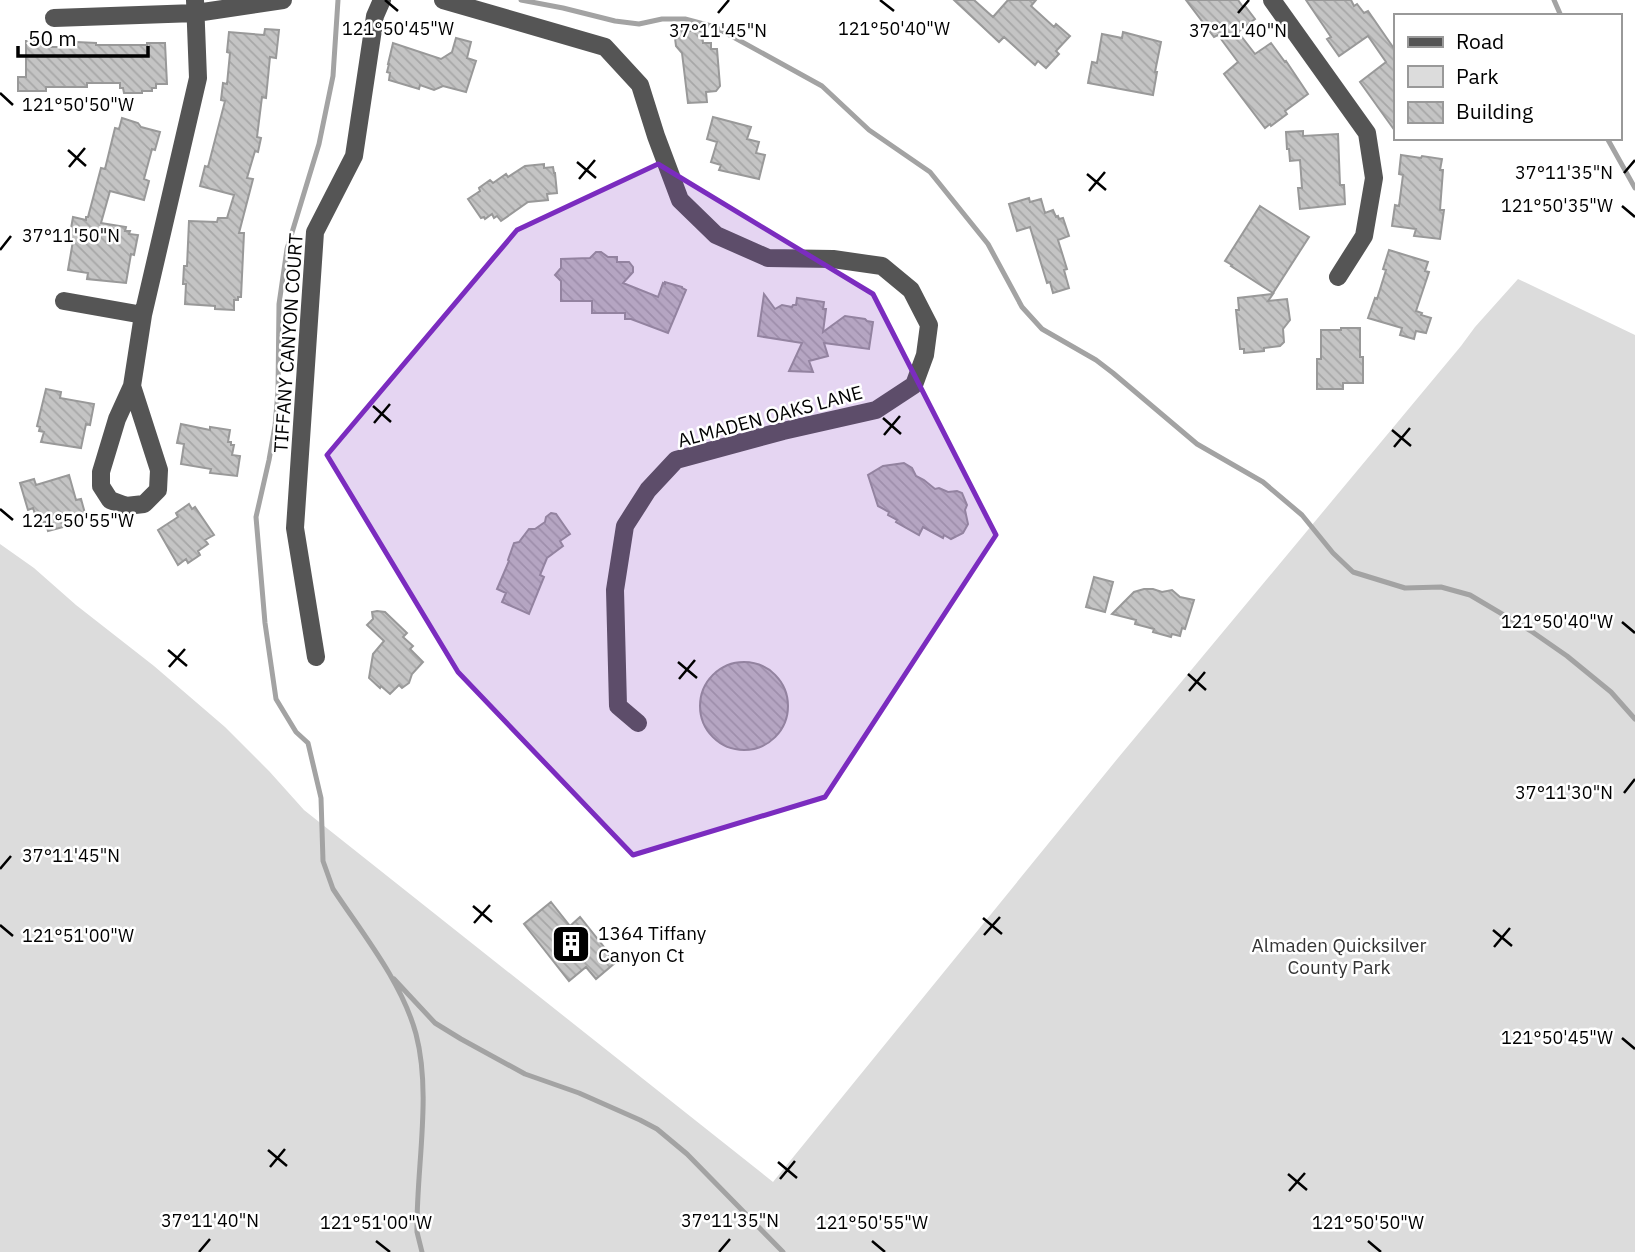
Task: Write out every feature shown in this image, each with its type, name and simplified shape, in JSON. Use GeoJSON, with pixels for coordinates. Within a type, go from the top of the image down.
{"type":"FeatureCollection","features":[{"type":"Feature","properties":{"kind":"street"},"geometry":{"type":"LineString","coordinates":[[54,18],[283,0]]}},
{"type":"Feature","properties":{"kind":"street","name":"TIFFANY CANYON COURT"},"geometry":{"type":"LineString","coordinates":[[316,657],[295,528],[315,232],[355,156],[375,16],[382,0]]}},
{"type":"Feature","properties":{"kind":"street","name":"ALMADEN OAKS LANE"},"geometry":{"type":"LineString","coordinates":[[443,0],[605,47],[640,85],[680,200],[716,235],[768,258],[833,259],[882,266],[911,290],[929,325],[925,355],[914,385],[876,410],[783,431],[676,460],[648,490],[625,526],[615,590],[618,706],[638,723]]}},
{"type":"Feature","properties":{"kind":"street"},"geometry":{"type":"LineString","coordinates":[[1272,0],[1367,133],[1374,178],[1364,236],[1338,277]]}},
{"type":"Feature","properties":{"kind":"street"},"geometry":{"type":"LineString","coordinates":[[132,386],[159,470],[158,490],[144,504],[126,506],[110,500],[101,486],[101,472],[117,419],[132,386],[143,316],[198,78],[195,6]]}},
{"type":"Feature","properties":{"kind":"street"},"geometry":{"type":"LineString","coordinates":[[64,301],[143,316]]}},
{"type":"Feature","properties":{"kind":"highlighted area"},"geometry":{"type":"Polygon","coordinates":[[[658,164],[873,294],[996,535],[825,797],[633,855],[458,672],[327,455],[517,230],[658,164]]]}},
{"type":"Feature","properties":{"kind":"green space","name":"Almaden Quicksilver County Park"},"geometry":{"type":"Polygon","coordinates":[[[1518,279],[1635,335],[1635,1252],[0,1252],[0,544],[34,568],[225,727],[304,810],[773,1182],[1118,758],[1475,327],[1518,279]]]}},
{"type":"Feature","properties":{"kind":"building"},"geometry":{"type":"Polygon","coordinates":[[[954,0],[974,0],[993,17],[1008,0],[1036,0],[1031,6],[1054,27],[1056,24],[1070,36],[1056,51],[1059,54],[1046,68],[1038,61],[1035,65],[1004,37],[999,42],[954,0]]]}},
{"type":"Feature","properties":{"kind":"building"},"geometry":{"type":"Polygon","coordinates":[[[1186,0],[1238,0],[1255,19],[1238,32],[1255,54],[1271,43],[1308,94],[1285,111],[1287,114],[1265,128],[1224,74],[1238,62],[1218,35],[1214,37],[1186,0]]]}},
{"type":"Feature","properties":{"kind":"building"},"geometry":{"type":"Polygon","coordinates":[[[1306,0],[1351,0],[1354,6],[1357,4],[1364,13],[1368,11],[1394,49],[1394,130],[1360,82],[1386,62],[1368,36],[1339,56],[1327,39],[1331,37],[1306,0]]]}},
{"type":"Feature","properties":{"kind":"building"},"geometry":{"type":"Polygon","coordinates":[[[265,29],[279,30],[276,58],[270,57],[266,98],[262,97],[257,137],[261,138],[247,178],[253,179],[239,233],[244,233],[241,297],[234,300],[234,310],[185,304],[186,284],[183,284],[184,266],[187,266],[189,221],[217,222],[218,218],[227,218],[234,195],[200,186],[205,166],[208,167],[225,101],[221,100],[223,83],[227,84],[229,32],[264,35],[265,29]]]}},
{"type":"Feature","properties":{"kind":"building"},"geometry":{"type":"Polygon","coordinates":[[[681,31],[702,31],[703,43],[711,43],[711,49],[717,49],[720,86],[716,91],[706,92],[707,102],[688,103],[682,53],[676,46],[675,38],[681,31]]]}},
{"type":"Feature","properties":{"kind":"building"},"geometry":{"type":"Polygon","coordinates":[[[1123,32],[1161,42],[1153,95],[1088,83],[1092,62],[1097,63],[1102,34],[1122,38],[1123,32]]]}},
{"type":"Feature","properties":{"kind":"building"},"geometry":{"type":"Polygon","coordinates":[[[456,38],[471,42],[467,58],[476,61],[466,92],[443,86],[434,90],[420,85],[419,89],[389,80],[390,73],[387,72],[393,43],[441,59],[452,52],[456,38]]]}},
{"type":"Feature","properties":{"kind":"building"},"geometry":{"type":"Polygon","coordinates":[[[26,41],[46,42],[46,47],[77,47],[77,42],[96,45],[165,43],[167,84],[156,84],[152,91],[142,93],[124,93],[120,83],[87,83],[87,87],[46,87],[46,91],[18,91],[18,77],[26,77],[26,41]]]}},
{"type":"Feature","properties":{"kind":"building"},"geometry":{"type":"Polygon","coordinates":[[[713,117],[751,127],[747,139],[759,142],[756,153],[765,155],[759,179],[719,170],[721,165],[711,162],[717,142],[707,139],[713,117]]]}},
{"type":"Feature","properties":{"kind":"building"},"geometry":{"type":"Polygon","coordinates":[[[122,118],[160,132],[144,179],[149,181],[144,200],[110,191],[101,223],[126,227],[125,231],[130,231],[129,234],[138,235],[134,255],[131,254],[126,283],[87,279],[88,273],[68,270],[73,241],[69,240],[73,217],[86,220],[88,217],[101,168],[105,169],[115,128],[119,129],[122,118]]]}},
{"type":"Feature","properties":{"kind":"building"},"geometry":{"type":"Polygon","coordinates":[[[1303,131],[1303,136],[1338,134],[1340,185],[1344,185],[1345,204],[1300,209],[1300,160],[1290,161],[1286,132],[1303,131]]]}},
{"type":"Feature","properties":{"kind":"building"},"geometry":{"type":"Polygon","coordinates":[[[1401,155],[1442,159],[1440,210],[1444,210],[1440,239],[1414,236],[1416,229],[1392,226],[1395,205],[1399,206],[1403,175],[1399,174],[1401,155]]]}},
{"type":"Feature","properties":{"kind":"building"},"geometry":{"type":"Polygon","coordinates":[[[544,164],[544,168],[553,167],[555,173],[557,193],[547,194],[548,200],[528,202],[501,221],[492,214],[485,219],[481,218],[468,199],[490,180],[493,183],[525,166],[544,164]]]}},
{"type":"Feature","properties":{"kind":"building"},"geometry":{"type":"Polygon","coordinates":[[[1029,198],[1030,202],[1041,199],[1045,213],[1053,210],[1056,217],[1063,218],[1069,236],[1058,240],[1067,269],[1064,270],[1069,288],[1053,293],[1050,282],[1047,283],[1030,227],[1017,231],[1009,204],[1029,198]]]}},
{"type":"Feature","properties":{"kind":"building"},"geometry":{"type":"Polygon","coordinates":[[[1260,206],[1309,237],[1273,293],[1225,261],[1260,206]]]}},
{"type":"Feature","properties":{"kind":"building"},"geometry":{"type":"Polygon","coordinates":[[[1389,250],[1428,262],[1425,271],[1429,272],[1416,311],[1431,318],[1426,333],[1416,331],[1414,339],[1400,335],[1402,328],[1368,318],[1386,270],[1383,269],[1389,250]]]}},
{"type":"Feature","properties":{"kind":"building"},"geometry":{"type":"Polygon","coordinates":[[[596,252],[617,257],[617,262],[629,262],[633,272],[623,283],[658,297],[665,282],[686,290],[668,333],[625,319],[625,313],[592,313],[592,301],[561,301],[561,281],[555,275],[561,268],[561,259],[590,258],[596,252]]]}},
{"type":"Feature","properties":{"kind":"building"},"geometry":{"type":"Polygon","coordinates":[[[764,294],[775,309],[782,305],[796,305],[797,298],[824,302],[823,309],[826,309],[823,332],[845,316],[873,322],[869,349],[824,343],[828,356],[809,361],[813,372],[789,371],[802,343],[758,336],[764,294]]]}},
{"type":"Feature","properties":{"kind":"building"},"geometry":{"type":"Polygon","coordinates":[[[1273,294],[1268,301],[1287,299],[1290,320],[1283,329],[1284,342],[1280,346],[1264,348],[1264,351],[1244,353],[1244,349],[1240,349],[1236,310],[1239,310],[1238,298],[1273,294]]]}},
{"type":"Feature","properties":{"kind":"building"},"geometry":{"type":"Polygon","coordinates":[[[1360,328],[1363,383],[1343,383],[1343,389],[1317,389],[1321,330],[1360,328]]]}},
{"type":"Feature","properties":{"kind":"building"},"geometry":{"type":"Polygon","coordinates":[[[46,389],[61,392],[60,398],[94,404],[90,425],[86,424],[81,448],[41,442],[44,432],[39,431],[40,427],[37,426],[46,389]]]}},
{"type":"Feature","properties":{"kind":"building"},"geometry":{"type":"Polygon","coordinates":[[[181,424],[210,430],[210,427],[230,430],[228,442],[234,445],[232,455],[240,456],[237,476],[210,473],[211,469],[181,464],[184,444],[177,443],[181,424]]]}},
{"type":"Feature","properties":{"kind":"building"},"geometry":{"type":"Polygon","coordinates":[[[904,463],[912,468],[916,476],[935,489],[962,493],[967,505],[965,510],[968,524],[963,533],[951,539],[944,535],[943,538],[923,527],[919,535],[896,522],[897,520],[888,515],[889,512],[878,506],[868,475],[883,466],[904,463]]]}},
{"type":"Feature","properties":{"kind":"building"},"geometry":{"type":"Polygon","coordinates":[[[69,475],[76,500],[81,499],[86,517],[48,531],[45,521],[41,523],[40,519],[37,520],[33,508],[28,510],[20,483],[34,479],[36,485],[69,475]]]}},
{"type":"Feature","properties":{"kind":"building"},"geometry":{"type":"Polygon","coordinates":[[[189,504],[192,509],[195,507],[214,535],[205,540],[208,544],[198,551],[200,555],[188,563],[186,559],[178,565],[158,530],[178,517],[176,513],[189,504]]]}},
{"type":"Feature","properties":{"kind":"building"},"geometry":{"type":"Polygon","coordinates":[[[551,513],[556,514],[570,534],[560,541],[563,546],[547,558],[540,575],[544,577],[529,614],[502,602],[506,593],[497,589],[514,543],[519,542],[529,529],[535,529],[545,522],[551,513]]]}},
{"type":"Feature","properties":{"kind":"building"},"geometry":{"type":"Polygon","coordinates":[[[1094,577],[1113,582],[1105,612],[1086,607],[1094,577]]]}},
{"type":"Feature","properties":{"kind":"building"},"geometry":{"type":"Polygon","coordinates":[[[1144,589],[1162,592],[1172,590],[1180,597],[1194,600],[1185,629],[1182,628],[1180,636],[1172,634],[1171,637],[1153,632],[1154,629],[1135,624],[1136,620],[1112,614],[1134,592],[1144,589]]]}},
{"type":"Feature","properties":{"kind":"building"},"geometry":{"type":"Polygon","coordinates":[[[372,612],[385,612],[407,633],[403,637],[413,646],[410,649],[423,662],[412,674],[409,683],[402,688],[399,685],[390,694],[369,678],[373,654],[384,641],[367,625],[373,619],[372,612]]]}},
{"type":"Feature","properties":{"kind":"building"},"geometry":{"type":"Polygon","coordinates":[[[744,662],[769,669],[781,681],[788,706],[781,731],[769,743],[744,750],[719,743],[707,731],[700,706],[707,681],[719,669],[744,662]]]}},
{"type":"Feature","properties":{"kind":"building","name":"1364 Tiffany Canyon Ct"},"geometry":{"type":"Polygon","coordinates":[[[551,902],[570,926],[580,917],[616,962],[596,979],[586,967],[569,981],[524,924],[551,902]]]}},
{"type":"Feature","properties":{"kind":"waterway"},"geometry":{"type":"LineString","coordinates":[[338,0],[333,76],[319,144],[287,249],[279,304],[275,426],[256,517],[265,623],[276,699],[296,732],[308,743],[321,798],[323,861],[333,889],[391,977],[410,1015],[416,1034],[423,1082],[417,1208],[417,1232],[422,1252]]}},
{"type":"Feature","properties":{"kind":"waterway"},"geometry":{"type":"LineString","coordinates":[[521,0],[615,21],[639,24],[662,19],[685,19],[715,27],[822,86],[869,130],[930,172],[988,244],[1022,307],[1042,329],[1096,360],[1197,444],[1263,482],[1302,515],[1333,553],[1353,572],[1405,588],[1441,587],[1470,595],[1567,656],[1611,692],[1635,719]]}},
{"type":"Feature","properties":{"kind":"waterway"},"geometry":{"type":"LineString","coordinates":[[1554,0],[1560,14]]}},
{"type":"Feature","properties":{"kind":"waterway"},"geometry":{"type":"LineString","coordinates":[[1608,140],[1635,188]]}},
{"type":"Feature","properties":{"kind":"waterway"},"geometry":{"type":"LineString","coordinates":[[394,979],[435,1023],[461,1039],[525,1074],[579,1093],[657,1129],[687,1154],[783,1252]]}},
{"type":"Feature","properties":{"kind":"place","name":"1364 Tiffany Canyon Ct"},"geometry":{"type":"Point","coordinates":[571,944]}}]}
